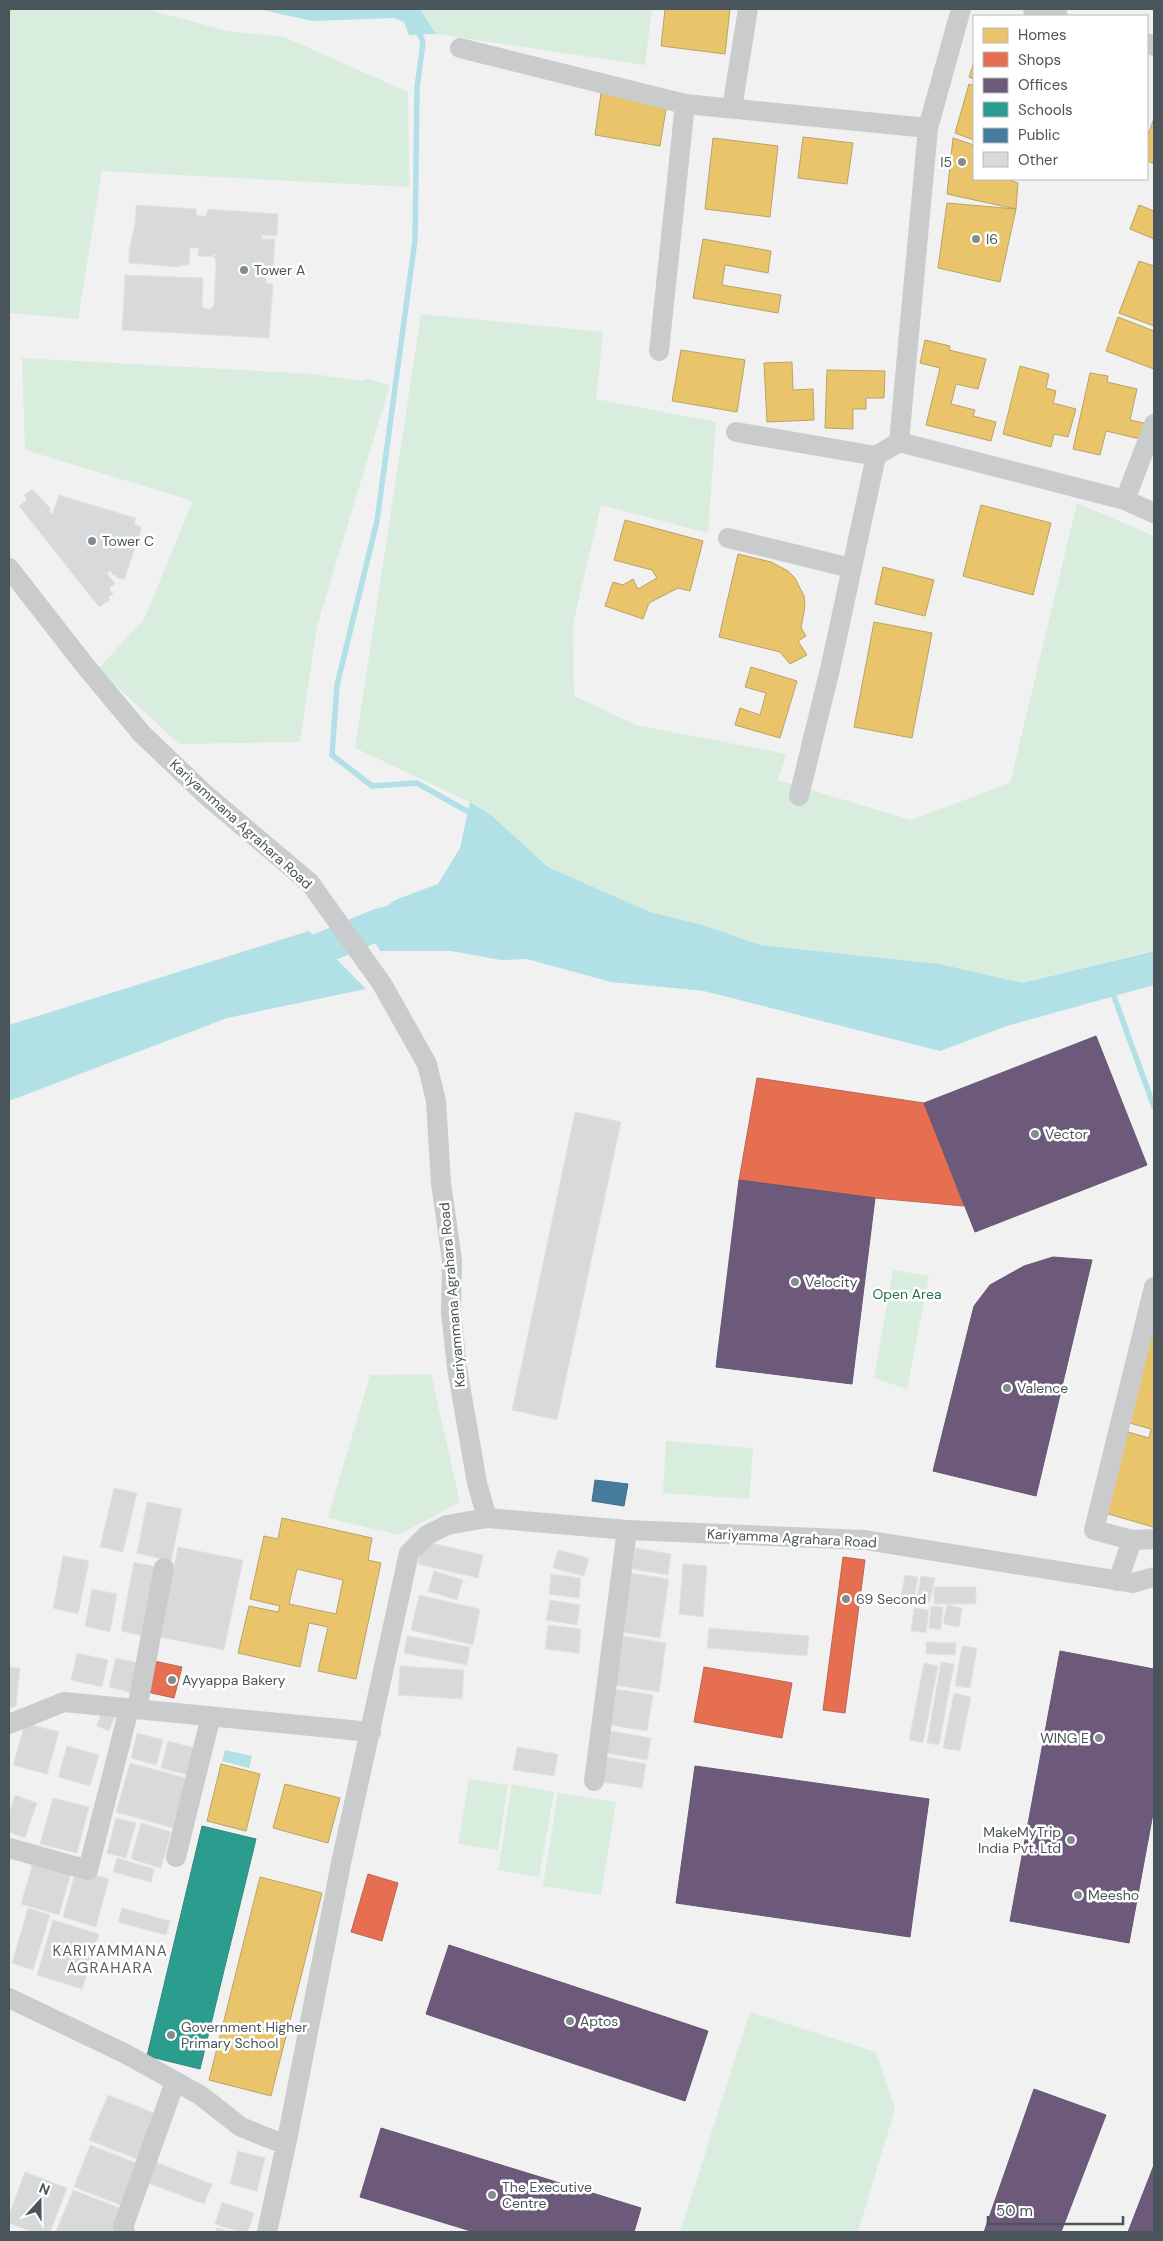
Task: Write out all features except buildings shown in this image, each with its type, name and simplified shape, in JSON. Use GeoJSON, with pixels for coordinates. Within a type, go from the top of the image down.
{"type":"FeatureCollection","features":[{"type":"Feature","properties":{"kind":"street"},"geometry":{"type":"LineString","coordinates":[[732,108],[748,9]]}},
{"type":"Feature","properties":{"kind":"street"},"geometry":{"type":"LineString","coordinates":[[899,442],[928,128],[961,9]]}},
{"type":"Feature","properties":{"kind":"street"},"geometry":{"type":"LineString","coordinates":[[1033,9],[1054,15]]}},
{"type":"Feature","properties":{"kind":"street"},"geometry":{"type":"LineString","coordinates":[[460,48],[685,104],[928,128]]}},
{"type":"Feature","properties":{"kind":"street"},"geometry":{"type":"LineString","coordinates":[[659,351],[685,104]]}},
{"type":"Feature","properties":{"kind":"street"},"geometry":{"type":"LineString","coordinates":[[1125,500],[1154,424]]}},
{"type":"Feature","properties":{"kind":"street"},"geometry":{"type":"LineString","coordinates":[[736,432],[876,456],[899,442],[1125,500],[1154,513]]}},
{"type":"Feature","properties":{"kind":"street"},"geometry":{"type":"LineString","coordinates":[[799,796],[831,665],[876,456]]}},
{"type":"Feature","properties":{"kind":"street"},"geometry":{"type":"LineString","coordinates":[[728,538],[852,568]]}},
{"type":"Feature","properties":{"kind":"street","name":"Kariyammana Agrahara Road"},"geometry":{"type":"LineString","coordinates":[[9,568],[83,663],[142,734],[206,795],[310,883],[382,984],[427,1064],[436,1101],[441,1183],[452,1260],[451,1312],[457,1368],[477,1482],[487,1518]]}},
{"type":"Feature","properties":{"kind":"street"},"geometry":{"type":"LineString","coordinates":[[1154,1287],[1094,1530],[1132,1540],[1154,1539]]}},
{"type":"Feature","properties":{"kind":"street","name":"Kariyamma Agrahara Road"},"geometry":{"type":"LineString","coordinates":[[266,2232],[286,2145],[339,1873],[409,1553],[428,1535],[447,1524],[487,1518],[627,1530],[865,1540],[1133,1583],[1154,1577]]}},
{"type":"Feature","properties":{"kind":"street"},"geometry":{"type":"LineString","coordinates":[[594,1781],[627,1530]]}},
{"type":"Feature","properties":{"kind":"street"},"geometry":{"type":"LineString","coordinates":[[1118,1581],[1132,1540]]}},
{"type":"Feature","properties":{"kind":"street"},"geometry":{"type":"LineString","coordinates":[[9,1848],[88,1870],[133,1709],[164,1568]]}},
{"type":"Feature","properties":{"kind":"street"},"geometry":{"type":"LineString","coordinates":[[9,1724],[64,1702],[371,1732]]}},
{"type":"Feature","properties":{"kind":"street"},"geometry":{"type":"LineString","coordinates":[[176,1857],[211,1716]]}},
{"type":"Feature","properties":{"kind":"street"},"geometry":{"type":"LineString","coordinates":[[9,1998],[126,2054],[200,2096],[241,2127],[286,2145]]}},
{"type":"Feature","properties":{"kind":"street"},"geometry":{"type":"LineString","coordinates":[[125,2232],[123,2227],[175,2082]]}},
{"type":"Feature","properties":{"kind":"green space"},"geometry":{"type":"Polygon","coordinates":[[[9,9],[145,9],[228,31],[284,37],[408,92],[409,187],[102,171],[78,319],[9,313],[9,9]]]}},
{"type":"Feature","properties":{"kind":"green space"},"geometry":{"type":"Polygon","coordinates":[[[420,9],[652,9],[645,65],[436,34],[420,9]]]}},
{"type":"Feature","properties":{"kind":"green space"},"geometry":{"type":"Polygon","coordinates":[[[421,314],[603,332],[596,399],[716,422],[708,533],[601,505],[573,624],[574,696],[636,725],[786,754],[778,780],[911,820],[1010,783],[1077,503],[1154,536],[1154,950],[1022,983],[940,964],[760,945],[706,926],[650,912],[548,867],[491,815],[470,802],[355,748],[421,314]]]}},
{"type":"Feature","properties":{"kind":"green space"},"geometry":{"type":"Polygon","coordinates":[[[22,358],[314,374],[361,381],[367,379],[390,385],[317,626],[300,742],[179,744],[98,669],[144,619],[193,501],[25,450],[22,358]]]}},
{"type":"Feature","properties":{"kind":"green space","name":"Open Area"},"geometry":{"type":"Polygon","coordinates":[[[893,1270],[929,1276],[907,1389],[874,1378],[893,1270]]]}},
{"type":"Feature","properties":{"kind":"green space"},"geometry":{"type":"Polygon","coordinates":[[[431,1374],[460,1502],[399,1535],[328,1518],[370,1375],[431,1374]]]}},
{"type":"Feature","properties":{"kind":"green space"},"geometry":{"type":"Polygon","coordinates":[[[666,1441],[753,1448],[749,1499],[663,1493],[666,1441]]]}},
{"type":"Feature","properties":{"kind":"green space"},"geometry":{"type":"Polygon","coordinates":[[[469,1779],[508,1785],[498,1850],[458,1844],[469,1779]]]}},
{"type":"Feature","properties":{"kind":"green space"},"geometry":{"type":"Polygon","coordinates":[[[512,1784],[554,1792],[539,1877],[498,1870],[512,1784]]]}},
{"type":"Feature","properties":{"kind":"green space"},"geometry":{"type":"Polygon","coordinates":[[[558,1793],[616,1802],[601,1895],[543,1886],[558,1793]]]}},
{"type":"Feature","properties":{"kind":"green space"},"geometry":{"type":"Polygon","coordinates":[[[750,2012],[876,2052],[895,2109],[858,2232],[680,2232],[750,2012]]]}},
{"type":"Feature","properties":{"kind":"water"},"geometry":{"type":"Polygon","coordinates":[[[258,9],[420,9],[436,34],[409,35],[404,22],[394,18],[312,21],[258,9]]]}},
{"type":"Feature","properties":{"kind":"water"},"geometry":{"type":"Polygon","coordinates":[[[470,802],[491,815],[548,867],[650,912],[706,926],[760,945],[940,964],[1022,983],[1154,951],[1154,985],[1007,1026],[940,1051],[704,991],[611,982],[527,959],[501,960],[451,951],[380,951],[364,923],[395,900],[438,884],[460,848],[470,802]]]}},
{"type":"Feature","properties":{"kind":"water"},"geometry":{"type":"Polygon","coordinates":[[[309,931],[366,989],[227,1018],[9,1101],[9,1025],[309,931]]]}},
{"type":"Feature","properties":{"kind":"water"},"geometry":{"type":"Polygon","coordinates":[[[225,1750],[252,1756],[249,1768],[222,1761],[225,1750]]]}},
{"type":"Feature","properties":{"kind":"waterway"},"geometry":{"type":"LineString","coordinates":[[417,29],[423,42],[417,88],[415,240],[377,521],[337,685],[332,755],[372,786],[417,783],[474,815]]}},
{"type":"Feature","properties":{"kind":"waterway"},"geometry":{"type":"LineString","coordinates":[[282,962],[301,957],[380,924],[410,917]]}},
{"type":"Feature","properties":{"kind":"waterway"},"geometry":{"type":"LineString","coordinates":[[1112,991],[1154,1107]]}},
{"type":"Feature","properties":{"kind":"place","name":"I5"},"geometry":{"type":"Point","coordinates":[962,162]}},
{"type":"Feature","properties":{"kind":"place","name":"I6"},"geometry":{"type":"Point","coordinates":[976,239]}},
{"type":"Feature","properties":{"kind":"place","name":"Tower A"},"geometry":{"type":"Point","coordinates":[244,270]}},
{"type":"Feature","properties":{"kind":"place","name":"Tower C"},"geometry":{"type":"Point","coordinates":[92,541]}},
{"type":"Feature","properties":{"kind":"place","name":"Vector"},"geometry":{"type":"Point","coordinates":[1035,1134]}},
{"type":"Feature","properties":{"kind":"place","name":"Velocity"},"geometry":{"type":"Point","coordinates":[795,1282]}},
{"type":"Feature","properties":{"kind":"place","name":"Valence"},"geometry":{"type":"Point","coordinates":[1007,1388]}},
{"type":"Feature","properties":{"kind":"place","name":"69 Second"},"geometry":{"type":"Point","coordinates":[846,1599]}},
{"type":"Feature","properties":{"kind":"place","name":"Ayyappa Bakery"},"geometry":{"type":"Point","coordinates":[172,1680]}},
{"type":"Feature","properties":{"kind":"place","name":"WING E"},"geometry":{"type":"Point","coordinates":[1099,1738]}},
{"type":"Feature","properties":{"kind":"place","name":"MakeMyTrip India Pvt. Ltd"},"geometry":{"type":"Point","coordinates":[1071,1840]}},
{"type":"Feature","properties":{"kind":"place","name":"Meesho"},"geometry":{"type":"Point","coordinates":[1078,1895]}},
{"type":"Feature","properties":{"kind":"place","name":"Aptos"},"geometry":{"type":"Point","coordinates":[570,2021]}},
{"type":"Feature","properties":{"kind":"place","name":"Government Higher Primary School"},"geometry":{"type":"Point","coordinates":[171,2035]}},
{"type":"Feature","properties":{"kind":"place","name":"The Executive Centre"},"geometry":{"type":"Point","coordinates":[492,2195]}},
{"type":"Feature","properties":{"kind":"district","name":"KARIYAMMANA AGRAHARA"},"geometry":{"type":"Point","coordinates":[110,1960]}}]}
